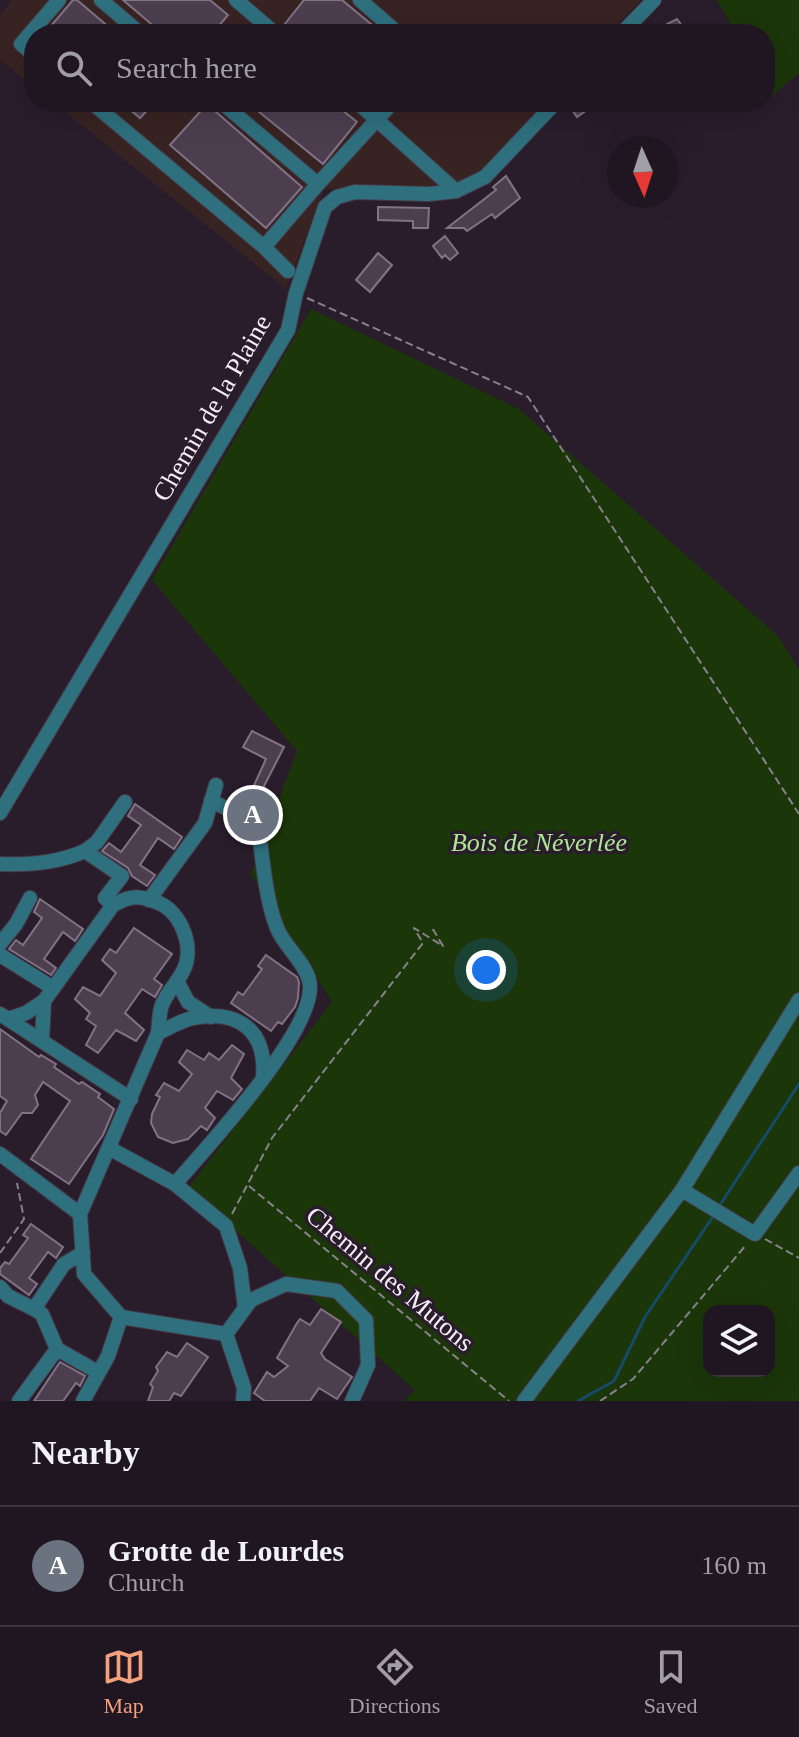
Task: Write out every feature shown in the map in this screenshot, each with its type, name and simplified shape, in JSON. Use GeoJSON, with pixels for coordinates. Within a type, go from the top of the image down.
{"type":"FeatureCollection","features":[{"type":"Feature","properties":{"kind":"street"},"geometry":{"type":"LineString","coordinates":[[38,24],[59,0]]}},
{"type":"Feature","properties":{"kind":"street"},"geometry":{"type":"LineString","coordinates":[[101,0],[129,24]]}},
{"type":"Feature","properties":{"kind":"street"},"geometry":{"type":"LineString","coordinates":[[236,0],[264,24]]}},
{"type":"Feature","properties":{"kind":"street"},"geometry":{"type":"LineString","coordinates":[[360,0],[388,24]]}},
{"type":"Feature","properties":{"kind":"street"},"geometry":{"type":"LineString","coordinates":[[631,24],[654,0]]}},
{"type":"Feature","properties":{"kind":"street"},"geometry":{"type":"LineString","coordinates":[[103,112],[264,247],[288,271]]}},
{"type":"Feature","properties":{"kind":"street"},"geometry":{"type":"LineString","coordinates":[[233,112],[318,184]]}},
{"type":"Feature","properties":{"kind":"street"},"geometry":{"type":"LineString","coordinates":[[368,112],[456,191]]}},
{"type":"Feature","properties":{"kind":"street"},"geometry":{"type":"LineString","coordinates":[[264,247],[384,112]]}},
{"type":"Feature","properties":{"kind":"street","name":"Chemin de la Plaine"},"geometry":{"type":"LineString","coordinates":[[0,813],[288,330],[296,293],[325,207],[337,197],[355,192],[429,194],[456,191],[485,177],[547,112]]}},
{"type":"Feature","properties":{"kind":"street"},"geometry":{"type":"LineString","coordinates":[[149,900],[205,823],[216,785]]}},
{"type":"Feature","properties":{"kind":"street"},"geometry":{"type":"LineString","coordinates":[[175,1184],[263,1081],[310,1002],[309,979],[277,928],[259,833],[228,809],[211,801]]}},
{"type":"Feature","properties":{"kind":"street"},"geometry":{"type":"LineString","coordinates":[[0,864],[33,865],[63,861],[85,851],[97,842],[125,802]]}},
{"type":"Feature","properties":{"kind":"street"},"geometry":{"type":"LineString","coordinates":[[85,851],[122,876],[105,898],[113,905]]}},
{"type":"Feature","properties":{"kind":"street"},"geometry":{"type":"LineString","coordinates":[[4,1017],[26,1013],[44,1001],[113,905],[126,898],[141,896],[169,908],[180,921],[188,951],[185,968],[161,1007],[158,1033],[80,1214],[84,1274],[121,1317],[226,1334]]}},
{"type":"Feature","properties":{"kind":"street"},"geometry":{"type":"LineString","coordinates":[[0,944],[30,898]]}},
{"type":"Feature","properties":{"kind":"street"},"geometry":{"type":"LineString","coordinates":[[0,955],[53,988]]}},
{"type":"Feature","properties":{"kind":"street"},"geometry":{"type":"LineString","coordinates":[[177,981],[188,1002],[211,1017]]}},
{"type":"Feature","properties":{"kind":"street"},"geometry":{"type":"LineString","coordinates":[[524,1401],[682,1190],[799,1000]]}},
{"type":"Feature","properties":{"kind":"street"},"geometry":{"type":"LineString","coordinates":[[42,1041],[44,1001]]}},
{"type":"Feature","properties":{"kind":"street"},"geometry":{"type":"LineString","coordinates":[[4,1017],[131,1099]]}},
{"type":"Feature","properties":{"kind":"street"},"geometry":{"type":"LineString","coordinates":[[158,1033],[192,1018],[230,1017],[250,1027],[265,1056],[263,1081]]}},
{"type":"Feature","properties":{"kind":"street"},"geometry":{"type":"LineString","coordinates":[[109,1148],[175,1184],[226,1226],[240,1268],[245,1308]]}},
{"type":"Feature","properties":{"kind":"street"},"geometry":{"type":"LineString","coordinates":[[0,1154],[80,1214]]}},
{"type":"Feature","properties":{"kind":"street"},"geometry":{"type":"LineString","coordinates":[[682,1190],[755,1234],[799,1173]]}},
{"type":"Feature","properties":{"kind":"street"},"geometry":{"type":"LineString","coordinates":[[34,1309],[64,1264],[83,1253]]}},
{"type":"Feature","properties":{"kind":"street"},"geometry":{"type":"LineString","coordinates":[[226,1334],[251,1300],[286,1284],[337,1291],[366,1320],[368,1365],[352,1401]]}},
{"type":"Feature","properties":{"kind":"street"},"geometry":{"type":"LineString","coordinates":[[0,1287],[8,1296],[42,1314],[57,1349],[94,1370]]}},
{"type":"Feature","properties":{"kind":"street"},"geometry":{"type":"LineString","coordinates":[[83,1401],[108,1356],[121,1317]]}},
{"type":"Feature","properties":{"kind":"street"},"geometry":{"type":"LineString","coordinates":[[226,1334],[244,1388],[243,1401]]}},
{"type":"Feature","properties":{"kind":"street"},"geometry":{"type":"LineString","coordinates":[[19,1401],[57,1349]]}},
{"type":"Feature","properties":{"kind":"path"},"geometry":{"type":"LineString","coordinates":[[296,293],[528,397],[799,814]]}},
{"type":"Feature","properties":{"kind":"path"},"geometry":{"type":"LineString","coordinates":[[226,1226],[272,1138],[423,943],[414,928],[443,946],[431,926]]}},
{"type":"Feature","properties":{"kind":"path"},"geometry":{"type":"LineString","coordinates":[[0,1253],[24,1219],[14,1165]]}},
{"type":"Feature","properties":{"kind":"path","name":"Chemin des Mutons"},"geometry":{"type":"LineString","coordinates":[[248,1185],[509,1401]]}},
{"type":"Feature","properties":{"kind":"path"},"geometry":{"type":"LineString","coordinates":[[600,1401],[633,1379],[755,1234],[799,1258]]}},
{"type":"Feature","properties":{"kind":"shaded area"},"geometry":{"type":"Polygon","coordinates":[[[12,0],[641,0],[618,24],[24,24],[24,79],[0,60],[0,15],[12,0]]]}},
{"type":"Feature","properties":{"kind":"shaded area"},"geometry":{"type":"Polygon","coordinates":[[[65,112],[536,112],[467,185],[324,189],[286,289],[65,112]]]}},
{"type":"Feature","properties":{"kind":"green space"},"geometry":{"type":"Polygon","coordinates":[[[717,0],[799,0],[799,73],[775,93],[775,24],[730,24],[717,0]]]}},
{"type":"Feature","properties":{"kind":"green space","name":"Bois de Néverlée"},"geometry":{"type":"Polygon","coordinates":[[[311,309],[519,409],[778,636],[799,670],[799,1401],[404,1401],[415,1390],[188,1188],[332,1002],[251,874],[297,751],[152,580],[311,309]]]}},
{"type":"Feature","properties":{"kind":"building"},"geometry":{"type":"Polygon","coordinates":[[[73,0],[77,0],[105,24],[53,24],[73,0]]]}},
{"type":"Feature","properties":{"kind":"building"},"geometry":{"type":"Polygon","coordinates":[[[123,0],[210,0],[228,15],[220,24],[151,24],[123,0]]]}},
{"type":"Feature","properties":{"kind":"building"},"geometry":{"type":"Polygon","coordinates":[[[304,0],[342,0],[371,24],[285,24],[304,0]]]}},
{"type":"Feature","properties":{"kind":"building"},"geometry":{"type":"Polygon","coordinates":[[[200,112],[216,112],[302,187],[266,228],[170,145],[200,112]]]}},
{"type":"Feature","properties":{"kind":"building"},"geometry":{"type":"Polygon","coordinates":[[[259,112],[344,112],[357,122],[323,164],[259,112]]]}},
{"type":"Feature","properties":{"kind":"building"},"geometry":{"type":"Polygon","coordinates":[[[506,176],[520,198],[495,218],[492,214],[467,231],[464,228],[447,228],[496,190],[493,187],[506,176]]]}},
{"type":"Feature","properties":{"kind":"building"},"geometry":{"type":"Polygon","coordinates":[[[378,207],[429,208],[428,228],[413,228],[413,221],[378,220],[378,207]]]}},
{"type":"Feature","properties":{"kind":"building"},"geometry":{"type":"Polygon","coordinates":[[[445,236],[458,253],[450,260],[445,255],[442,258],[433,246],[445,236]]]}},
{"type":"Feature","properties":{"kind":"building"},"geometry":{"type":"Polygon","coordinates":[[[378,253],[392,265],[370,292],[356,280],[378,253]]]}},
{"type":"Feature","properties":{"kind":"building"},"geometry":{"type":"Polygon","coordinates":[[[252,731],[284,747],[259,796],[251,792],[266,759],[243,747],[252,731]]]}},
{"type":"Feature","properties":{"kind":"building"},"geometry":{"type":"Polygon","coordinates":[[[135,804],[182,837],[174,849],[158,838],[140,865],[155,875],[147,886],[132,876],[128,868],[102,851],[109,843],[121,852],[141,825],[128,816],[135,804]]]}},
{"type":"Feature","properties":{"kind":"building"},"geometry":{"type":"Polygon","coordinates":[[[40,899],[83,929],[75,941],[63,932],[44,959],[56,968],[51,975],[9,949],[16,940],[23,945],[42,918],[34,912],[40,899]]]}},
{"type":"Feature","properties":{"kind":"building"},"geometry":{"type":"Polygon","coordinates":[[[134,928],[172,954],[154,979],[162,985],[155,997],[142,989],[125,1013],[144,1030],[136,1041],[116,1030],[98,1053],[86,1045],[96,1026],[86,1019],[90,1013],[75,999],[83,987],[100,996],[116,973],[102,960],[110,949],[116,953],[134,928]]]}},
{"type":"Feature","properties":{"kind":"building"},"geometry":{"type":"Polygon","coordinates":[[[266,955],[297,977],[299,982],[295,1007],[282,1024],[278,1022],[271,1031],[231,1003],[238,992],[243,995],[249,987],[262,969],[258,966],[266,955]]]}},
{"type":"Feature","properties":{"kind":"building"},"geometry":{"type":"Polygon","coordinates":[[[0,1029],[39,1057],[41,1055],[56,1064],[54,1067],[79,1084],[82,1082],[100,1094],[98,1097],[114,1109],[103,1135],[69,1184],[31,1159],[70,1101],[43,1082],[35,1095],[38,1105],[32,1113],[22,1113],[6,1135],[0,1131],[0,1113],[7,1101],[0,1096],[0,1029]]]}},
{"type":"Feature","properties":{"kind":"building"},"geometry":{"type":"Polygon","coordinates":[[[232,1045],[244,1054],[231,1078],[242,1089],[233,1100],[217,1091],[205,1108],[215,1118],[207,1130],[201,1126],[188,1139],[173,1143],[158,1137],[151,1123],[160,1097],[156,1095],[164,1083],[179,1091],[192,1074],[179,1062],[187,1050],[204,1060],[209,1053],[219,1060],[232,1045]]]}},
{"type":"Feature","properties":{"kind":"building"},"geometry":{"type":"Polygon","coordinates":[[[31,1224],[63,1247],[56,1258],[48,1252],[29,1278],[37,1284],[29,1295],[0,1274],[0,1268],[5,1262],[9,1264],[28,1238],[23,1235],[31,1224]]]}},
{"type":"Feature","properties":{"kind":"building"},"geometry":{"type":"Polygon","coordinates":[[[321,1309],[341,1322],[321,1353],[352,1377],[337,1399],[319,1388],[310,1401],[265,1401],[254,1393],[267,1372],[274,1377],[288,1366],[277,1358],[300,1319],[310,1325],[321,1309]]]}},
{"type":"Feature","properties":{"kind":"building"},"geometry":{"type":"Polygon","coordinates":[[[187,1343],[208,1357],[181,1396],[174,1393],[169,1401],[148,1401],[153,1387],[150,1384],[158,1371],[156,1367],[167,1352],[177,1357],[187,1343]]]}},
{"type":"Feature","properties":{"kind":"building"},"geometry":{"type":"Polygon","coordinates":[[[60,1362],[85,1376],[80,1386],[76,1383],[63,1401],[34,1401],[60,1362]]]}},
{"type":"Feature","properties":{"kind":"waterway"},"geometry":{"type":"LineString","coordinates":[[718,1208],[799,1084]]}},
{"type":"Feature","properties":{"kind":"waterway"},"geometry":{"type":"LineString","coordinates":[[578,1401],[614,1381],[645,1317],[714,1215]]}},
{"type":"Feature","properties":{"kind":"place","name":"Grotte de Lourdes"},"geometry":{"type":"Point","coordinates":[253,815]}}]}
